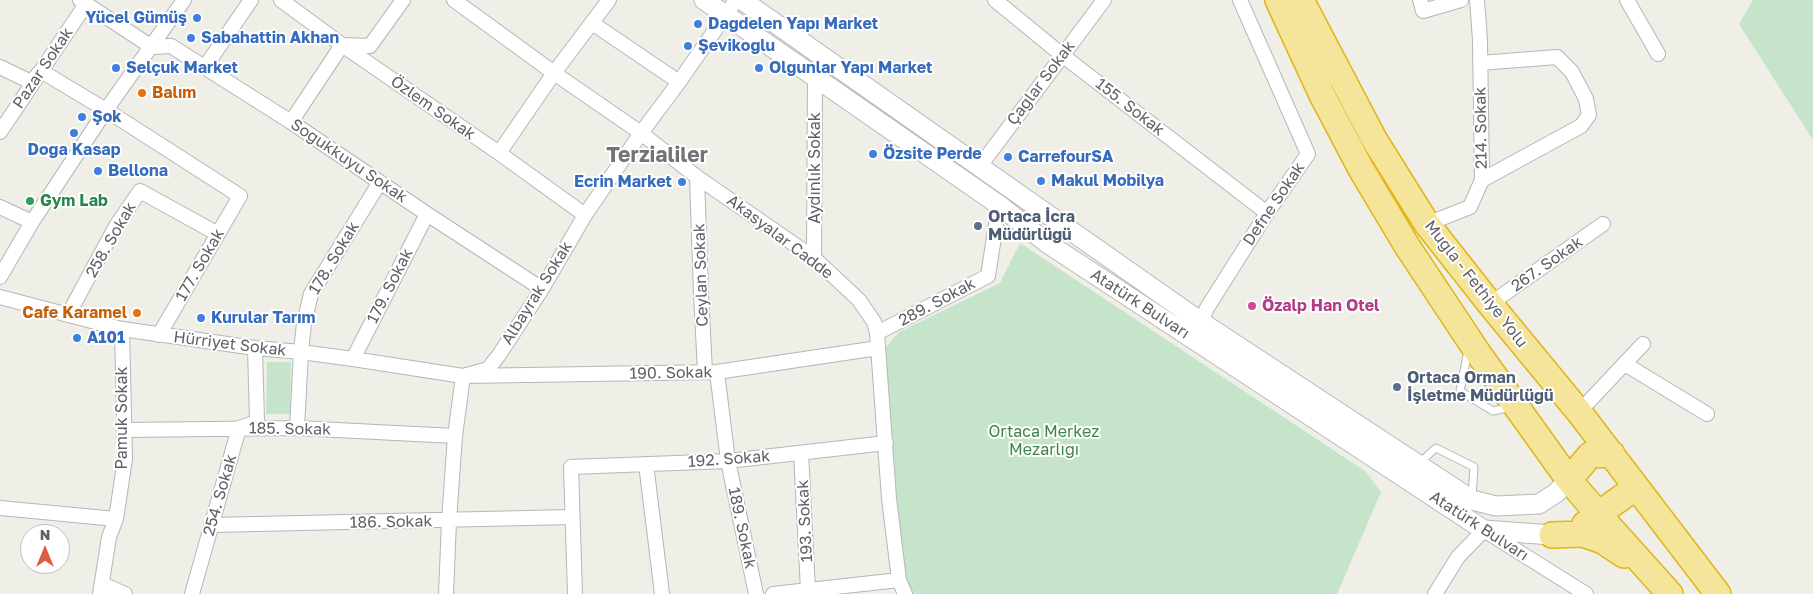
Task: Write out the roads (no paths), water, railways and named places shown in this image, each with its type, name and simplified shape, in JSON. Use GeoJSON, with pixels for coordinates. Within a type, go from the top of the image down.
{"type":"FeatureCollection","features":[{"type":"Feature","properties":{"kind":"highway","name":"Muğla - Fethiye Yolu"},"geometry":{"type":"LineString","coordinates":[[1278,0],[1322,94],[1361,169],[1407,246],[1470,341],[1569,480],[1670,594]]}},
{"type":"Feature","properties":{"kind":"highway","name":"Muğla - Fethiye Yolu"},"geometry":{"type":"LineString","coordinates":[[1301,0],[1374,139],[1427,224],[1579,412],[1718,594]]}},
{"type":"Feature","properties":{"kind":"highway"},"geometry":{"type":"LineString","coordinates":[[1569,480],[1590,455],[1612,454]]}},
{"type":"Feature","properties":{"kind":"highway"},"geometry":{"type":"LineString","coordinates":[[1552,535],[1584,525],[1599,516],[1636,487]]}},
{"type":"Feature","properties":{"kind":"highway"},"geometry":{"type":"LineString","coordinates":[[1552,535],[1584,534],[1603,541],[1652,574]]}},
{"type":"Feature","properties":{"kind":"main road","name":"Atatürk Bulvarı"},"geometry":{"type":"LineString","coordinates":[[704,0],[999,205],[1047,243],[1484,530]]}},
{"type":"Feature","properties":{"kind":"main road","name":"Atatürk Bulvarı"},"geometry":{"type":"LineString","coordinates":[[742,0],[1201,322],[1472,500],[1496,506],[1539,504],[1569,480]]}},
{"type":"Feature","properties":{"kind":"main road"},"geometry":{"type":"LineString","coordinates":[[1484,530],[1552,535]]}},
{"type":"Feature","properties":{"kind":"street"},"geometry":{"type":"LineString","coordinates":[[0,277],[32,222],[106,110],[184,0]]}},
{"type":"Feature","properties":{"kind":"street"},"geometry":{"type":"LineString","coordinates":[[204,67],[251,0]]}},
{"type":"Feature","properties":{"kind":"street","name":"Özlem Sokak"},"geometry":{"type":"LineString","coordinates":[[281,0],[585,216]]}},
{"type":"Feature","properties":{"kind":"street"},"geometry":{"type":"LineString","coordinates":[[291,122],[342,45],[370,46],[402,0]]}},
{"type":"Feature","properties":{"kind":"street"},"geometry":{"type":"LineString","coordinates":[[498,153],[554,73],[609,0]]}},
{"type":"Feature","properties":{"kind":"street","name":"Albayrak Sokak"},"geometry":{"type":"LineString","coordinates":[[463,376],[488,368],[498,355],[542,289],[585,216],[641,133],[680,82],[736,0]]}},
{"type":"Feature","properties":{"kind":"street","name":"155. Sokak"},"geometry":{"type":"LineString","coordinates":[[995,0],[1062,55],[1266,213]]}},
{"type":"Feature","properties":{"kind":"street","name":"Çağlar Sokak"},"geometry":{"type":"LineString","coordinates":[[980,166],[1104,0]]}},
{"type":"Feature","properties":{"kind":"street","name":"Defne Sokak"},"geometry":{"type":"LineString","coordinates":[[1201,322],[1207,308],[1266,213],[1308,154],[1240,0]]}},
{"type":"Feature","properties":{"kind":"street"},"geometry":{"type":"LineString","coordinates":[[1421,6],[1462,0]]}},
{"type":"Feature","properties":{"kind":"street","name":"214. Sokak"},"geometry":{"type":"LineString","coordinates":[[1427,224],[1470,207],[1482,180],[1477,0]]}},
{"type":"Feature","properties":{"kind":"street"},"geometry":{"type":"LineString","coordinates":[[1626,0],[1658,54]]}},
{"type":"Feature","properties":{"kind":"street","name":"Akasyalar Cadde"},"geometry":{"type":"LineString","coordinates":[[458,1],[554,73],[641,133],[697,177],[814,258],[859,300],[874,322],[877,334],[889,498],[899,580],[905,594]]}},
{"type":"Feature","properties":{"kind":"street"},"geometry":{"type":"LineString","coordinates":[[83,2],[152,47]]}},
{"type":"Feature","properties":{"kind":"street","name":"Pazar Sokak"},"geometry":{"type":"LineString","coordinates":[[2,124],[41,71],[83,2]]}},
{"type":"Feature","properties":{"kind":"street"},"geometry":{"type":"LineString","coordinates":[[592,23],[680,82]]}},
{"type":"Feature","properties":{"kind":"street","name":"Soğukkuyu Sokak"},"geometry":{"type":"LineString","coordinates":[[152,47],[172,46],[291,122],[542,289]]}},
{"type":"Feature","properties":{"kind":"street"},"geometry":{"type":"LineString","coordinates":[[1480,63],[1557,57],[1572,72],[1586,100],[1589,115],[1581,126],[1482,180]]}},
{"type":"Feature","properties":{"kind":"street"},"geometry":{"type":"LineString","coordinates":[[0,67],[31,82],[41,71],[106,110]]}},
{"type":"Feature","properties":{"kind":"street","name":"Aydınlık Sokak"},"geometry":{"type":"LineString","coordinates":[[814,258],[815,77]]}},
{"type":"Feature","properties":{"kind":"street","name":"177. Sokak"},"geometry":{"type":"LineString","coordinates":[[106,110],[240,196],[159,335]]}},
{"type":"Feature","properties":{"kind":"street","name":"Ceylan Sokak"},"geometry":{"type":"LineString","coordinates":[[697,177],[711,372]]}},
{"type":"Feature","properties":{"kind":"street","name":"178. Sokak"},"geometry":{"type":"LineString","coordinates":[[297,428],[304,323],[311,294],[380,182]]}},
{"type":"Feature","properties":{"kind":"street","name":"258. Sokak"},"geometry":{"type":"LineString","coordinates":[[68,315],[116,226],[140,191],[218,234]]}},
{"type":"Feature","properties":{"kind":"street","name":"289. Sokak"},"geometry":{"type":"LineString","coordinates":[[877,334],[988,276],[999,205]]}},
{"type":"Feature","properties":{"kind":"street"},"geometry":{"type":"LineString","coordinates":[[0,207],[32,222]]}},
{"type":"Feature","properties":{"kind":"street","name":"179. Sokak"},"geometry":{"type":"LineString","coordinates":[[353,359],[427,214]]}},
{"type":"Feature","properties":{"kind":"street","name":"267. Sokak"},"geometry":{"type":"LineString","coordinates":[[1490,304],[1603,224]]}},
{"type":"Feature","properties":{"kind":"street","name":"Hürriyet Sokak"},"geometry":{"type":"LineString","coordinates":[[0,297],[122,329],[255,348],[353,359],[463,376]]}},
{"type":"Feature","properties":{"kind":"street","name":"Pamuk Sokak"},"geometry":{"type":"LineString","coordinates":[[101,589],[109,537],[116,519],[125,459],[122,329]]}},
{"type":"Feature","properties":{"kind":"street"},"geometry":{"type":"LineString","coordinates":[[1579,412],[1643,344]]}},
{"type":"Feature","properties":{"kind":"street"},"geometry":{"type":"LineString","coordinates":[[239,428],[257,422],[255,348]]}},
{"type":"Feature","properties":{"kind":"street","name":"190. Sokak"},"geometry":{"type":"LineString","coordinates":[[463,376],[711,372],[878,348]]}},
{"type":"Feature","properties":{"kind":"street"},"geometry":{"type":"LineString","coordinates":[[1625,364],[1707,414]]}},
{"type":"Feature","properties":{"kind":"street","name":"189. Sokak"},"geometry":{"type":"LineString","coordinates":[[711,372],[756,594]]}},
{"type":"Feature","properties":{"kind":"street"},"geometry":{"type":"LineString","coordinates":[[446,594],[455,436],[463,376]]}},
{"type":"Feature","properties":{"kind":"street","name":"254. Sokak"},"geometry":{"type":"LineString","coordinates":[[192,594],[239,428]]}},
{"type":"Feature","properties":{"kind":"street","name":"185. Sokak"},"geometry":{"type":"LineString","coordinates":[[125,430],[297,428],[455,436]]}},
{"type":"Feature","properties":{"kind":"street","name":"192. Sokak"},"geometry":{"type":"LineString","coordinates":[[572,517],[571,467],[728,461],[886,443]]}},
{"type":"Feature","properties":{"kind":"street","name":"193. Sokak"},"geometry":{"type":"LineString","coordinates":[[801,453],[808,590]]}},
{"type":"Feature","properties":{"kind":"street"},"geometry":{"type":"LineString","coordinates":[[646,464],[662,594]]}},
{"type":"Feature","properties":{"kind":"street"},"geometry":{"type":"LineString","coordinates":[[0,508],[116,519]]}},
{"type":"Feature","properties":{"kind":"street"},"geometry":{"type":"LineString","coordinates":[[572,517],[575,594]]}},
{"type":"Feature","properties":{"kind":"street","name":"186. Sokak"},"geometry":{"type":"LineString","coordinates":[[211,525],[572,517]]}},
{"type":"Feature","properties":{"kind":"street"},"geometry":{"type":"LineString","coordinates":[[1435,594],[1458,557],[1484,530]]}},
{"type":"Feature","properties":{"kind":"street","name":"Atatürk Bulvarı"},"geometry":{"type":"LineString","coordinates":[[1484,530],[1584,594]]}},
{"type":"Feature","properties":{"kind":"street"},"geometry":{"type":"LineString","coordinates":[[773,594],[899,580]]}},
{"type":"Feature","properties":{"kind":"street"},"geometry":{"type":"LineString","coordinates":[[101,589],[125,594]]}},
{"type":"Feature","properties":{"kind":"lane"},"geometry":{"type":"LineString","coordinates":[[1470,341],[1460,391],[1493,410],[1516,406]]}},
{"type":"Feature","properties":{"kind":"lane"},"geometry":{"type":"LineString","coordinates":[[1418,464],[1436,448],[1474,467],[1472,500]]}},
{"type":"Feature","properties":{"kind":"place","name":"Yücel Gümüş"},"geometry":{"type":"Point","coordinates":[197,18]}},
{"type":"Feature","properties":{"kind":"place","name":"Dağdelen Yapı Market"},"geometry":{"type":"Point","coordinates":[698,24]}},
{"type":"Feature","properties":{"kind":"place","name":"Sabahattin Akhan"},"geometry":{"type":"Point","coordinates":[191,38]}},
{"type":"Feature","properties":{"kind":"place","name":"Şevikoğlu"},"geometry":{"type":"Point","coordinates":[688,46]}},
{"type":"Feature","properties":{"kind":"place","name":"Selçuk Market"},"geometry":{"type":"Point","coordinates":[116,68]}},
{"type":"Feature","properties":{"kind":"place","name":"Olgunlar Yapı Market"},"geometry":{"type":"Point","coordinates":[759,68]}},
{"type":"Feature","properties":{"kind":"place","name":"Balım"},"geometry":{"type":"Point","coordinates":[142,93]}},
{"type":"Feature","properties":{"kind":"place","name":"Şok"},"geometry":{"type":"Point","coordinates":[82,117]}},
{"type":"Feature","properties":{"kind":"place","name":"Doğa Kasap"},"geometry":{"type":"Point","coordinates":[74,133]}},
{"type":"Feature","properties":{"kind":"place","name":"Özsite Perde"},"geometry":{"type":"Point","coordinates":[873,154]}},
{"type":"Feature","properties":{"kind":"place","name":"CarrefourSA"},"geometry":{"type":"Point","coordinates":[1008,157]}},
{"type":"Feature","properties":{"kind":"place","name":"Bellona"},"geometry":{"type":"Point","coordinates":[98,171]}},
{"type":"Feature","properties":{"kind":"place","name":"Makul Mobilya"},"geometry":{"type":"Point","coordinates":[1041,181]}},
{"type":"Feature","properties":{"kind":"place","name":"Ecrin Market"},"geometry":{"type":"Point","coordinates":[682,182]}},
{"type":"Feature","properties":{"kind":"place","name":"Gym Lab"},"geometry":{"type":"Point","coordinates":[30,201]}},
{"type":"Feature","properties":{"kind":"place","name":"Ortaca İcra Müdürlüğü"},"geometry":{"type":"Point","coordinates":[978,226]}},
{"type":"Feature","properties":{"kind":"place","name":"Özalp Han Otel"},"geometry":{"type":"Point","coordinates":[1252,306]}},
{"type":"Feature","properties":{"kind":"place","name":"Cafe Karamel"},"geometry":{"type":"Point","coordinates":[137,313]}},
{"type":"Feature","properties":{"kind":"place","name":"Kurular Tarım"},"geometry":{"type":"Point","coordinates":[201,318]}},
{"type":"Feature","properties":{"kind":"place","name":"A101"},"geometry":{"type":"Point","coordinates":[77,338]}},
{"type":"Feature","properties":{"kind":"place","name":"Ortaca Orman İşletme Müdürlüğü"},"geometry":{"type":"Point","coordinates":[1397,387]}},
{"type":"Feature","properties":{"kind":"district","name":"Terzialiler"},"geometry":{"type":"Point","coordinates":[657,155]}},
{"type":"Feature","properties":{"kind":"park label","name":"Ortaca Merkez Mezarlığı"},"geometry":{"type":"Point","coordinates":[1044,441]}}]}
